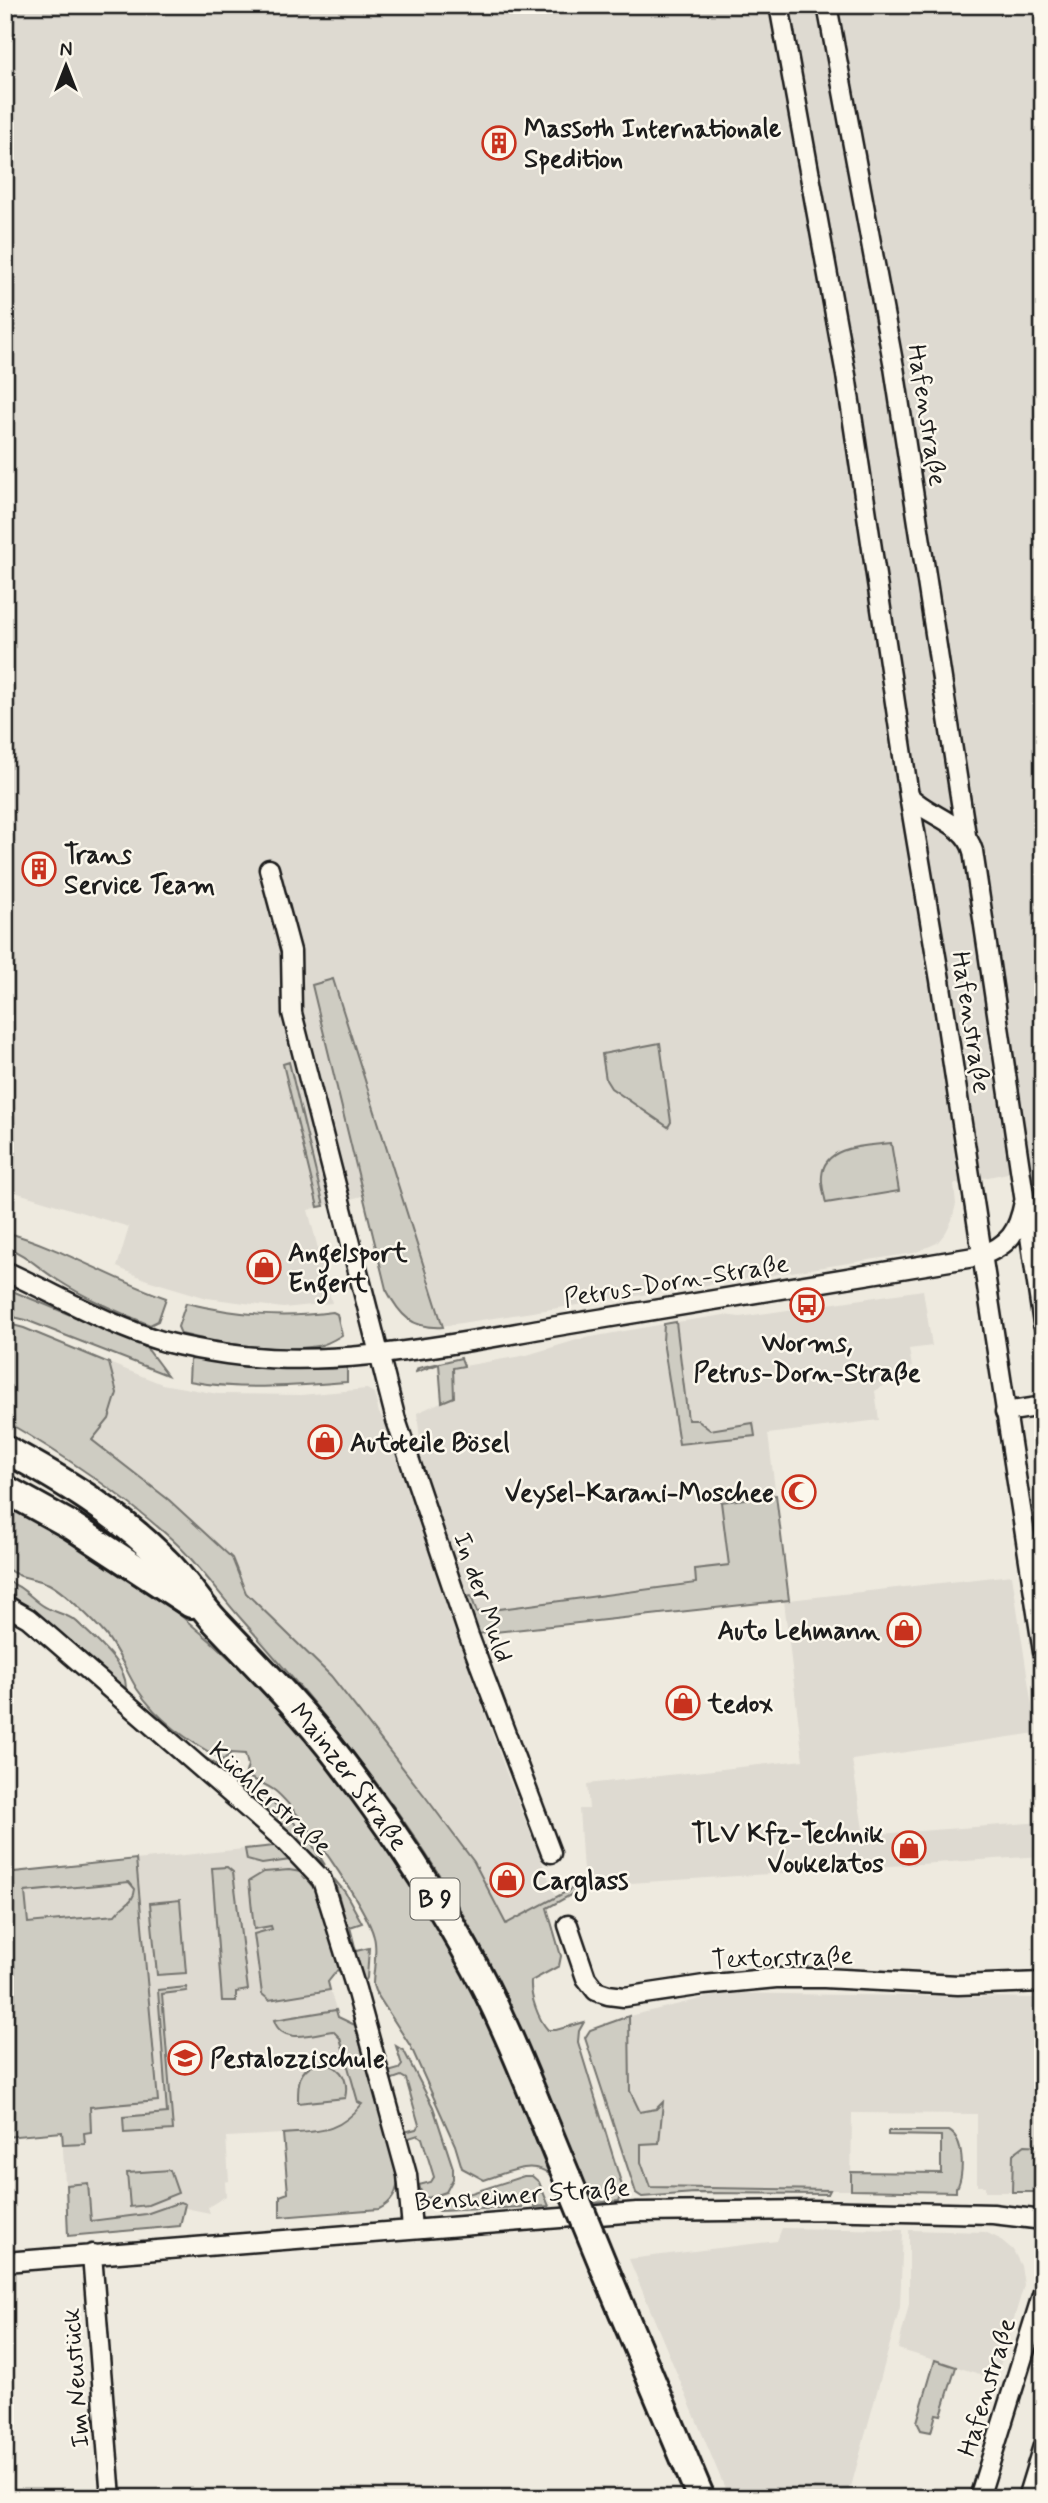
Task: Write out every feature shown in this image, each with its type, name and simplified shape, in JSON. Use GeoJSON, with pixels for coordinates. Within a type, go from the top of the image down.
{"type":"FeatureCollection","features":[{"type":"Feature","properties":{"kind":"main road","name":"Mainzer Straße"},"geometry":{"type":"LineString","coordinates":[[5,1449],[103,1507],[167,1562],[213,1619],[338,1758],[397,1838],[466,1951],[514,2050],[701,2498]]}},
{"type":"Feature","properties":{"kind":"main road","name":"Mainzer Straße"},"geometry":{"type":"LineString","coordinates":[[5,1489],[72,1526],[213,1619]]}},
{"type":"Feature","properties":{"kind":"street","name":"Hafenstraße"},"geometry":{"type":"LineString","coordinates":[[779,5],[846,374],[1043,1652]]}},
{"type":"Feature","properties":{"kind":"street","name":"Hafenstraße"},"geometry":{"type":"LineString","coordinates":[[827,5],[894,367],[966,835],[973,851],[1043,1324]]}},
{"type":"Feature","properties":{"kind":"street"},"geometry":{"type":"LineString","coordinates":[[909,796],[924,809],[966,835]]}},
{"type":"Feature","properties":{"kind":"street"},"geometry":{"type":"LineString","coordinates":[[269,869],[290,951],[292,1013],[379,1353]]}},
{"type":"Feature","properties":{"kind":"street","name":"Hafenstraße"},"geometry":{"type":"LineString","coordinates":[[980,1256],[1001,1247],[1011,1238],[1021,1217],[1024,1202]]}},
{"type":"Feature","properties":{"kind":"street","name":"Petrus-Dorn-Straße"},"geometry":{"type":"LineString","coordinates":[[5,1271],[104,1318],[178,1345],[263,1357],[327,1357],[379,1353],[487,1338],[980,1256]]}},
{"type":"Feature","properties":{"kind":"street","name":"In der Muld"},"geometry":{"type":"LineString","coordinates":[[379,1353],[396,1420],[469,1636],[551,1853]]}},
{"type":"Feature","properties":{"kind":"street"},"geometry":{"type":"LineString","coordinates":[[1005,1412],[1043,1406]]}},
{"type":"Feature","properties":{"kind":"street","name":"Küchlerstraße"},"geometry":{"type":"LineString","coordinates":[[5,1605],[28,1618],[48,1635],[286,1842],[322,1880],[356,1989],[407,2175],[412,2228]]}},
{"type":"Feature","properties":{"kind":"street","name":"Textorstraße"},"geometry":{"type":"LineString","coordinates":[[568,1925],[586,1978],[596,1991],[608,1996],[624,1997],[776,1978],[958,1985],[1043,1982]]}},
{"type":"Feature","properties":{"kind":"street","name":"Bensheimer Straße"},"geometry":{"type":"LineString","coordinates":[[5,2262],[412,2228],[685,2210],[993,2214],[1043,2220]]}},
{"type":"Feature","properties":{"kind":"street","name":"Im Neustück"},"geometry":{"type":"LineString","coordinates":[[92,2254],[111,2498]]}},
{"type":"Feature","properties":{"kind":"street","name":"Hafenstraße"},"geometry":{"type":"LineString","coordinates":[[979,2498],[1043,2292]]}},
{"type":"Feature","properties":{"kind":"street"},"geometry":{"type":"LineString","coordinates":[[1027,2498],[1043,2446]]}},
{"type":"Feature","properties":{"kind":"shaded area"},"geometry":{"type":"Polygon","coordinates":[[[5,5],[1043,5],[1043,1262],[1027,1169],[954,1184],[956,1204],[946,1232],[937,1243],[914,1253],[429,1328],[407,1319],[386,1289],[362,1196],[308,1210],[332,1303],[283,1308],[207,1298],[147,1280],[117,1267],[129,1227],[5,1189],[5,5]]]}},
{"type":"Feature","properties":{"kind":"shaded area"},"geometry":{"type":"Polygon","coordinates":[[[333,979],[443,1327],[423,1326],[408,1319],[396,1307],[386,1289],[312,985],[333,979]]]}},
{"type":"Feature","properties":{"kind":"shaded area"},"geometry":{"type":"Polygon","coordinates":[[[660,1043],[671,1122],[668,1127],[611,1088],[606,1080],[602,1054],[660,1043]]]}},
{"type":"Feature","properties":{"kind":"shaded area"},"geometry":{"type":"Polygon","coordinates":[[[289,1062],[324,1206],[318,1207],[283,1064],[289,1062]]]}},
{"type":"Feature","properties":{"kind":"shaded area"},"geometry":{"type":"Polygon","coordinates":[[[891,1143],[899,1191],[826,1203],[822,1176],[831,1158],[839,1152],[860,1146],[891,1143]]]}},
{"type":"Feature","properties":{"kind":"shaded area"},"geometry":{"type":"Polygon","coordinates":[[[5,1232],[46,1246],[166,1298],[158,1321],[150,1325],[67,1286],[26,1257],[5,1247],[5,1232]]]}},
{"type":"Feature","properties":{"kind":"shaded area"},"geometry":{"type":"Polygon","coordinates":[[[5,1288],[141,1344],[167,1375],[26,1320],[5,1315],[5,1288]]]}},
{"type":"Feature","properties":{"kind":"shaded area"},"geometry":{"type":"Polygon","coordinates":[[[923,1290],[932,1346],[909,1349],[912,1367],[875,1391],[879,1420],[768,1434],[789,1600],[1012,1575],[1036,1733],[852,1760],[864,1835],[1043,1822],[1043,1856],[584,1886],[579,1809],[589,1809],[587,1784],[803,1760],[784,1601],[477,1634],[425,1482],[417,1413],[454,1396],[453,1368],[527,1355],[580,1339],[664,1324],[724,1315],[740,1317],[923,1290]]]}},
{"type":"Feature","properties":{"kind":"shaded area"},"geometry":{"type":"Polygon","coordinates":[[[186,1303],[259,1315],[333,1312],[337,1314],[342,1335],[320,1345],[285,1348],[230,1344],[181,1334],[178,1327],[186,1303]]]}},
{"type":"Feature","properties":{"kind":"shaded area"},"geometry":{"type":"Polygon","coordinates":[[[676,1322],[688,1420],[697,1420],[710,1430],[753,1423],[755,1436],[679,1444],[663,1341],[664,1324],[676,1322]]]}},
{"type":"Feature","properties":{"kind":"shaded area"},"geometry":{"type":"Polygon","coordinates":[[[5,1323],[24,1328],[109,1363],[117,1393],[109,1419],[92,1440],[169,1500],[232,1558],[246,1593],[331,1676],[427,1799],[474,1862],[506,1924],[575,1887],[576,1892],[547,1908],[561,1956],[559,1966],[531,1981],[532,1993],[538,2014],[548,2030],[584,2022],[579,2031],[578,2042],[623,2189],[619,2201],[593,2203],[522,2035],[475,1936],[451,1893],[397,1811],[338,1733],[177,1544],[109,1488],[5,1421],[5,1323]]]}},
{"type":"Feature","properties":{"kind":"shaded area"},"geometry":{"type":"Polygon","coordinates":[[[461,1358],[464,1366],[453,1368],[454,1397],[442,1402],[439,1364],[416,1372],[418,1368],[461,1358]]]}},
{"type":"Feature","properties":{"kind":"shaded area"},"geometry":{"type":"Polygon","coordinates":[[[190,1360],[263,1368],[347,1366],[347,1382],[268,1387],[208,1384],[189,1381],[190,1360]]]}},
{"type":"Feature","properties":{"kind":"shaded area"},"geometry":{"type":"Polygon","coordinates":[[[109,1363],[162,1384],[218,1394],[301,1395],[367,1389],[374,1393],[379,1413],[394,1432],[458,1638],[505,1769],[556,1897],[506,1924],[427,1799],[331,1676],[246,1593],[232,1558],[169,1500],[91,1439],[117,1393],[109,1363]]]}},
{"type":"Feature","properties":{"kind":"shaded area"},"geometry":{"type":"Polygon","coordinates":[[[776,1495],[789,1600],[477,1634],[465,1597],[471,1596],[477,1612],[696,1583],[695,1569],[729,1565],[721,1502],[776,1495]]]}},
{"type":"Feature","properties":{"kind":"shaded area"},"geometry":{"type":"Polygon","coordinates":[[[5,1499],[140,1584],[197,1630],[281,1710],[320,1754],[390,1847],[450,1946],[491,2030],[549,2174],[542,2170],[526,2168],[484,2180],[462,2168],[455,2145],[411,2047],[375,1991],[374,1937],[346,1882],[285,1800],[271,1788],[245,1776],[248,1765],[245,1754],[231,1753],[223,1760],[176,1730],[145,1700],[110,1640],[78,1607],[49,1584],[5,1571],[5,1499]]]}},
{"type":"Feature","properties":{"kind":"shaded area"},"geometry":{"type":"Polygon","coordinates":[[[5,1581],[20,1588],[46,1608],[77,1622],[117,1664],[126,1683],[125,1692],[5,1589],[5,1581]]]}},
{"type":"Feature","properties":{"kind":"shaded area"},"geometry":{"type":"Polygon","coordinates":[[[196,1753],[282,1809],[309,1839],[325,1865],[196,1753]]]}},
{"type":"Feature","properties":{"kind":"shaded area","name":"Pestalozzischule"},"geometry":{"type":"Polygon","coordinates":[[[274,1846],[282,1850],[318,1894],[339,1968],[328,1983],[338,2016],[355,2025],[398,2177],[395,2193],[379,2209],[280,2217],[280,2196],[288,2193],[283,2134],[226,2137],[229,2181],[225,2182],[226,2196],[208,2207],[210,2213],[185,2208],[180,2226],[68,2236],[62,2133],[5,2137],[5,1873],[274,1846]]]}},
{"type":"Feature","properties":{"kind":"shaded area"},"geometry":{"type":"Polygon","coordinates":[[[274,1846],[282,1850],[290,1860],[262,1864],[247,1860],[245,1849],[274,1846]]]}},
{"type":"Feature","properties":{"kind":"shaded area"},"geometry":{"type":"Polygon","coordinates":[[[136,1859],[158,2101],[90,2107],[91,2132],[84,2133],[85,2144],[63,2145],[62,2132],[5,2137],[5,1873],[136,1859]],[[129,1882],[25,1892],[28,1923],[115,1915],[130,1900],[135,1889],[129,1882]]]}},
{"type":"Feature","properties":{"kind":"shaded area"},"geometry":{"type":"Polygon","coordinates":[[[227,1867],[233,1872],[248,1990],[236,1992],[236,2001],[222,2001],[212,1868],[227,1867]]]}},
{"type":"Feature","properties":{"kind":"shaded area"},"geometry":{"type":"Polygon","coordinates":[[[264,1872],[301,1872],[318,1894],[339,1968],[328,1982],[330,1990],[269,2000],[262,1994],[254,1934],[272,1929],[271,1926],[254,1929],[249,1881],[264,1872]]]}},
{"type":"Feature","properties":{"kind":"shaded area"},"geometry":{"type":"Polygon","coordinates":[[[334,1879],[345,1892],[362,1923],[350,1927],[356,1951],[369,1948],[367,1978],[363,1985],[334,1879]]]}},
{"type":"Feature","properties":{"kind":"shaded area"},"geometry":{"type":"Polygon","coordinates":[[[180,1900],[186,1973],[157,1975],[150,1903],[180,1900]]]}},
{"type":"Feature","properties":{"kind":"shaded area"},"geometry":{"type":"Polygon","coordinates":[[[186,1987],[187,1991],[162,1994],[173,2130],[124,2133],[123,2117],[167,2113],[158,1990],[186,1987]]]}},
{"type":"Feature","properties":{"kind":"shaded area"},"geometry":{"type":"Polygon","coordinates":[[[726,1993],[1043,1998],[1043,2189],[1036,2192],[985,2192],[985,2186],[977,2186],[977,2114],[852,2113],[851,2190],[830,2190],[827,2194],[746,2192],[639,2196],[636,2193],[597,2027],[629,2016],[726,1993]]]}},
{"type":"Feature","properties":{"kind":"shaded area"},"geometry":{"type":"Polygon","coordinates":[[[336,2010],[338,2017],[355,2025],[398,2177],[397,2187],[391,2200],[379,2209],[280,2217],[280,2196],[288,2193],[283,2134],[317,2131],[336,2126],[362,2104],[358,2102],[340,2038],[333,2031],[291,2035],[278,2028],[274,2020],[336,2010]]]}},
{"type":"Feature","properties":{"kind":"shaded area"},"geometry":{"type":"Polygon","coordinates":[[[629,2016],[630,2091],[640,2112],[656,2109],[663,2102],[659,2143],[641,2144],[641,2162],[650,2187],[830,2190],[828,2194],[694,2193],[642,2197],[636,2193],[585,2038],[590,2030],[629,2016]]]}},
{"type":"Feature","properties":{"kind":"shaded area"},"geometry":{"type":"Polygon","coordinates":[[[396,2046],[404,2051],[433,2107],[453,2168],[453,2179],[446,2192],[428,2198],[422,2195],[419,2185],[431,2182],[434,2177],[422,2138],[418,2135],[406,2139],[404,2132],[416,2129],[419,2125],[406,2079],[401,2076],[390,2080],[388,2072],[399,2069],[402,2065],[396,2046]]]}},
{"type":"Feature","properties":{"kind":"shaded area"},"geometry":{"type":"Polygon","coordinates":[[[316,2063],[331,2065],[341,2072],[346,2084],[345,2098],[298,2103],[302,2074],[316,2063]]]}},
{"type":"Feature","properties":{"kind":"shaded area"},"geometry":{"type":"Polygon","coordinates":[[[888,2131],[949,2131],[954,2135],[960,2148],[962,2164],[956,2192],[851,2190],[851,2172],[941,2173],[941,2136],[888,2135],[888,2131]]]}},
{"type":"Feature","properties":{"kind":"shaded area"},"geometry":{"type":"Polygon","coordinates":[[[1025,2145],[1043,2146],[1043,2189],[1036,2192],[1012,2192],[1013,2154],[1025,2145]]]}},
{"type":"Feature","properties":{"kind":"shaded area"},"geometry":{"type":"Polygon","coordinates":[[[170,2170],[178,2193],[148,2205],[130,2207],[127,2173],[170,2170]]]}},
{"type":"Feature","properties":{"kind":"shaded area"},"geometry":{"type":"Polygon","coordinates":[[[524,2176],[532,2176],[539,2182],[549,2206],[534,2207],[533,2199],[522,2200],[522,2207],[436,2209],[440,2203],[524,2176]]]}},
{"type":"Feature","properties":{"kind":"shaded area"},"geometry":{"type":"Polygon","coordinates":[[[88,2183],[91,2221],[146,2214],[180,2202],[185,2204],[180,2226],[68,2236],[66,2185],[88,2183]]]}},
{"type":"Feature","properties":{"kind":"shaded area"},"geometry":{"type":"Polygon","coordinates":[[[782,2228],[903,2230],[900,2307],[848,2498],[729,2498],[629,2259],[777,2241],[782,2228]]]}},
{"type":"Feature","properties":{"kind":"shaded area"},"geometry":{"type":"Polygon","coordinates":[[[909,2230],[985,2232],[1000,2239],[1013,2250],[1021,2266],[1024,2285],[996,2379],[898,2349],[909,2304],[909,2230]]]}},
{"type":"Feature","properties":{"kind":"shaded area"},"geometry":{"type":"Polygon","coordinates":[[[935,2360],[956,2367],[941,2415],[936,2414],[931,2432],[921,2430],[917,2422],[935,2360]]]}},
{"type":"Feature","properties":{"kind":"place","name":"Massoth Internationale Spedition"},"geometry":{"type":"Point","coordinates":[499,143]}},
{"type":"Feature","properties":{"kind":"place","name":"Trans Service Team"},"geometry":{"type":"Point","coordinates":[39,869]}},
{"type":"Feature","properties":{"kind":"place","name":"Angelsport Engert"},"geometry":{"type":"Point","coordinates":[264,1267]}},
{"type":"Feature","properties":{"kind":"place","name":"Worms, Petrus-Dorn-Straße"},"geometry":{"type":"Point","coordinates":[807,1305]}},
{"type":"Feature","properties":{"kind":"place","name":"Autoteile Bösel"},"geometry":{"type":"Point","coordinates":[325,1442]}},
{"type":"Feature","properties":{"kind":"place","name":"Veysel-Karani-Moschee"},"geometry":{"type":"Point","coordinates":[799,1492]}},
{"type":"Feature","properties":{"kind":"place","name":"Auto Lehmann"},"geometry":{"type":"Point","coordinates":[904,1630]}},
{"type":"Feature","properties":{"kind":"place","name":"tedox"},"geometry":{"type":"Point","coordinates":[683,1703]}},
{"type":"Feature","properties":{"kind":"place","name":"TLV Kfz-Technik Voukelatos"},"geometry":{"type":"Point","coordinates":[909,1848]}},
{"type":"Feature","properties":{"kind":"place","name":"Carglass"},"geometry":{"type":"Point","coordinates":[507,1880]}},
{"type":"Feature","properties":{"kind":"place","name":"Pestalozzischule"},"geometry":{"type":"Point","coordinates":[185,2058]}}]}
